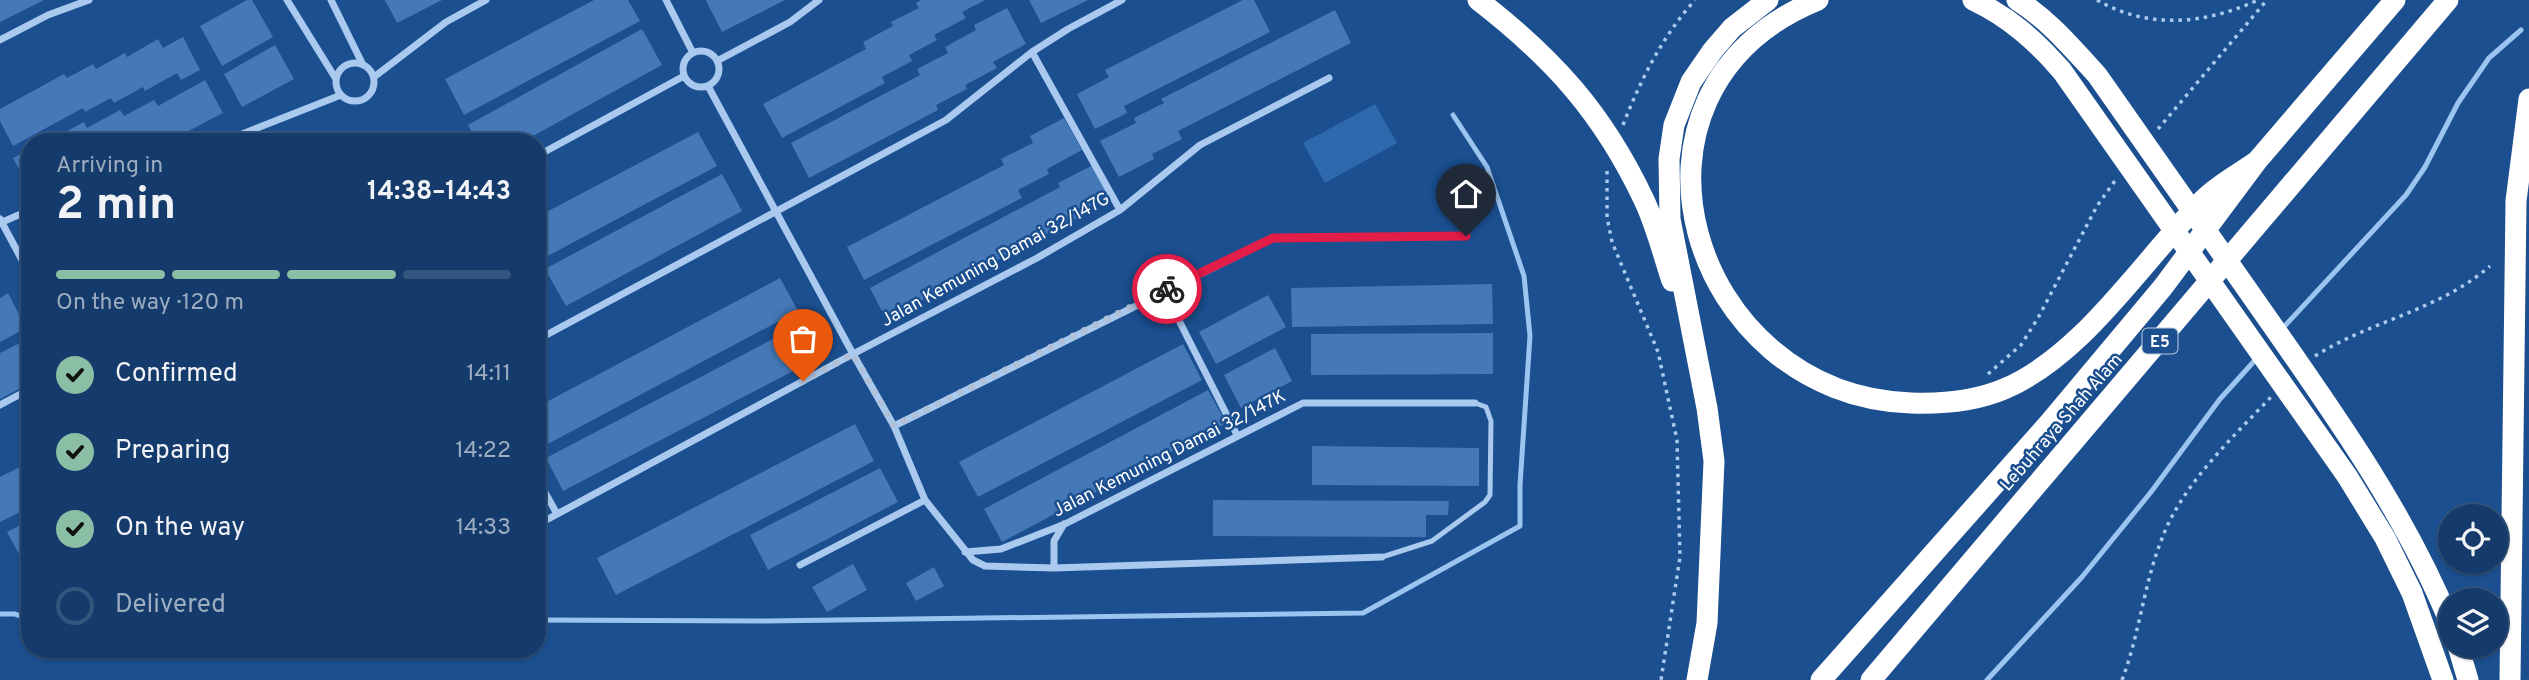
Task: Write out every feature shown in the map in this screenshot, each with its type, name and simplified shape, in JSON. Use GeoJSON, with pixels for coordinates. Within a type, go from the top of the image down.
{"type":"FeatureCollection","features":[{"type":"Feature","properties":{"kind":"highway"},"geometry":{"type":"LineString","coordinates":[[1478,0],[1548,59],[1577,91],[1605,131],[1645,201],[1690,328]]}},
{"type":"Feature","properties":{"kind":"highway"},"geometry":{"type":"LineString","coordinates":[[1697,680],[1707,623],[1714,461],[1707,408],[1670,219],[1669,159],[1674,125],[1691,82],[1732,28],[1768,0]]}},
{"type":"Feature","properties":{"kind":"highway"},"geometry":{"type":"LineString","coordinates":[[1818,0],[1790,14],[1760,35],[1725,71],[1711,93],[1694,136],[1690,159],[1691,189],[1696,224],[1707,262],[1731,306],[1750,330],[1771,349],[1803,372],[1831,387],[1867,399],[1900,403],[1941,403],[2003,390],[2028,377],[2076,341],[2204,199],[2257,161]]}},
{"type":"Feature","properties":{"kind":"highway"},"geometry":{"type":"LineString","coordinates":[[1973,0],[2017,26],[2042,48],[2075,88],[2347,476],[2385,538],[2412,593],[2443,680]]}},
{"type":"Feature","properties":{"kind":"highway"},"geometry":{"type":"LineString","coordinates":[[2017,0],[2029,7],[2067,42],[2097,75],[2369,466],[2438,595]]}},
{"type":"Feature","properties":{"kind":"highway","name":"Lebuhraya Shah Alam"},"geometry":{"type":"LineString","coordinates":[[1821,680],[2059,411],[2163,287],[2257,161],[2395,0]]}},
{"type":"Feature","properties":{"kind":"highway","name":"Lebuhraya Shah Alam"},"geometry":{"type":"LineString","coordinates":[[1871,680],[2448,0]]}},
{"type":"Feature","properties":{"kind":"highway"},"geometry":{"type":"LineString","coordinates":[[2510,680],[2515,201],[2529,99]]}},
{"type":"Feature","properties":{"kind":"highway"},"geometry":{"type":"LineString","coordinates":[[2462,658],[2468,680]]}},
{"type":"Feature","properties":{"kind":"street"},"geometry":{"type":"LineString","coordinates":[[0,40],[48,15],[89,0]]}},
{"type":"Feature","properties":{"kind":"street"},"geometry":{"type":"LineString","coordinates":[[287,0],[336,79],[341,95],[352,101],[365,99],[373,90],[374,77],[363,65],[331,0]]}},
{"type":"Feature","properties":{"kind":"street"},"geometry":{"type":"LineString","coordinates":[[374,77],[446,22],[486,0]]}},
{"type":"Feature","properties":{"kind":"street"},"geometry":{"type":"LineString","coordinates":[[666,0],[693,53]]}},
{"type":"Feature","properties":{"kind":"street"},"geometry":{"type":"LineString","coordinates":[[717,61],[790,22],[820,0]]}},
{"type":"Feature","properties":{"kind":"street"},"geometry":{"type":"LineString","coordinates":[[546,335],[946,120],[1032,52],[1122,0]]}},
{"type":"Feature","properties":{"kind":"street"},"geometry":{"type":"LineString","coordinates":[[704,52],[717,61],[719,72],[708,86],[697,87],[684,76],[683,65],[693,53],[704,52]]}},
{"type":"Feature","properties":{"kind":"street"},"geometry":{"type":"LineString","coordinates":[[1032,52],[1120,210]]}},
{"type":"Feature","properties":{"kind":"street"},"geometry":{"type":"LineString","coordinates":[[336,79],[347,65],[363,65]]}},
{"type":"Feature","properties":{"kind":"street"},"geometry":{"type":"LineString","coordinates":[[546,151],[684,76]]}},
{"type":"Feature","properties":{"kind":"street","name":"Jalan Kemuning Damai 32/147G"},"geometry":{"type":"LineString","coordinates":[[546,520],[1037,258],[1120,210],[1200,145],[1329,78]]}},
{"type":"Feature","properties":{"kind":"street"},"geometry":{"type":"LineString","coordinates":[[708,86],[894,426],[925,500],[965,552],[985,566],[1054,568],[1382,557]]}},
{"type":"Feature","properties":{"kind":"street"},"geometry":{"type":"LineString","coordinates":[[245,133],[341,95]]}},
{"type":"Feature","properties":{"kind":"street"},"geometry":{"type":"LineString","coordinates":[[21,213],[1,221],[21,258]]}},
{"type":"Feature","properties":{"kind":"street"},"geometry":{"type":"LineString","coordinates":[[894,426],[1273,238],[1466,236]]}},
{"type":"Feature","properties":{"kind":"street"},"geometry":{"type":"LineString","coordinates":[[1164,291],[1237,435]]}},
{"type":"Feature","properties":{"kind":"street"},"geometry":{"type":"LineString","coordinates":[[0,405],[21,394]]}},
{"type":"Feature","properties":{"kind":"street","name":"Jalan Kemuning Damai 32/147K"},"geometry":{"type":"LineString","coordinates":[[965,552],[1001,550],[1065,524],[1303,403],[1475,403]]}},
{"type":"Feature","properties":{"kind":"street"},"geometry":{"type":"LineString","coordinates":[[546,494],[557,514]]}},
{"type":"Feature","properties":{"kind":"street"},"geometry":{"type":"LineString","coordinates":[[800,565],[925,500]]}},
{"type":"Feature","properties":{"kind":"street"},"geometry":{"type":"LineString","coordinates":[[1054,568],[1054,541],[1065,524]]}},
{"type":"Feature","properties":{"kind":"lane"},"geometry":{"type":"LineString","coordinates":[[1382,557],[1432,541],[1485,502],[1490,495],[1491,421],[1486,407],[1475,403]]}},
{"type":"Feature","properties":{"kind":"path"},"geometry":{"type":"LineString","coordinates":[[1621,130],[1655,53],[1695,0]]}},
{"type":"Feature","properties":{"kind":"path"},"geometry":{"type":"LineString","coordinates":[[2097,0],[2124,12],[2155,20],[2182,21],[2213,18],[2258,0]]}},
{"type":"Feature","properties":{"kind":"path"},"geometry":{"type":"LineString","coordinates":[[2158,129],[2267,0]]}},
{"type":"Feature","properties":{"kind":"path"},"geometry":{"type":"LineString","coordinates":[[1986,375],[2021,345],[2097,205],[2124,169]]}},
{"type":"Feature","properties":{"kind":"path"},"geometry":{"type":"LineString","coordinates":[[1607,171],[1607,217],[1612,242],[1658,352],[1677,440],[1680,557],[1661,680]]}},
{"type":"Feature","properties":{"kind":"path"},"geometry":{"type":"LineString","coordinates":[[2312,358],[2359,332],[2450,294],[2477,278],[2490,266]]}},
{"type":"Feature","properties":{"kind":"path"},"geometry":{"type":"LineString","coordinates":[[2122,680],[2154,561],[2172,516],[2215,457],[2280,388]]}},
{"type":"Feature","properties":{"kind":"shaded area"},"geometry":{"type":"Polygon","coordinates":[[[1375,104],[1397,143],[1325,183],[1303,143],[1375,104]]]}},
{"type":"Feature","properties":{"kind":"building"},"geometry":{"type":"Polygon","coordinates":[[[0,0],[44,0],[0,22],[0,0]]]}},
{"type":"Feature","properties":{"kind":"building"},"geometry":{"type":"Polygon","coordinates":[[[247,0],[252,0],[273,37],[222,66],[200,26],[247,0]]]}},
{"type":"Feature","properties":{"kind":"building"},"geometry":{"type":"Polygon","coordinates":[[[385,0],[442,0],[397,23],[385,0]]]}},
{"type":"Feature","properties":{"kind":"building"},"geometry":{"type":"Polygon","coordinates":[[[594,0],[628,0],[640,21],[464,115],[445,79],[594,0]]]}},
{"type":"Feature","properties":{"kind":"building"},"geometry":{"type":"Polygon","coordinates":[[[707,0],[785,0],[722,32],[706,1],[707,0]]]}},
{"type":"Feature","properties":{"kind":"building"},"geometry":{"type":"Polygon","coordinates":[[[921,0],[985,0],[962,12],[966,18],[934,35],[937,40],[909,55],[912,61],[882,77],[885,83],[782,138],[763,104],[866,49],[863,42],[893,26],[891,22],[919,8],[916,3],[921,0]]]}},
{"type":"Feature","properties":{"kind":"building"},"geometry":{"type":"Polygon","coordinates":[[[1029,0],[1088,0],[1041,23],[1029,0]]]}},
{"type":"Feature","properties":{"kind":"building"},"geometry":{"type":"Polygon","coordinates":[[[1243,0],[1254,0],[1270,32],[1124,106],[1127,113],[1095,129],[1077,94],[1109,77],[1105,70],[1243,0]]]}},
{"type":"Feature","properties":{"kind":"building"},"geometry":{"type":"Polygon","coordinates":[[[1007,8],[1026,44],[993,62],[997,68],[965,85],[967,89],[936,105],[938,110],[809,178],[791,143],[920,75],[917,69],[948,53],[945,47],[976,30],[974,25],[1007,8]]]}},
{"type":"Feature","properties":{"kind":"building"},"geometry":{"type":"Polygon","coordinates":[[[1335,10],[1351,43],[1178,131],[1182,139],[1152,154],[1154,159],[1119,177],[1100,141],[1136,123],[1134,118],[1164,103],[1161,99],[1335,10]]]}},
{"type":"Feature","properties":{"kind":"building"},"geometry":{"type":"Polygon","coordinates":[[[642,29],[662,65],[538,133],[472,133],[468,125],[642,29]]]}},
{"type":"Feature","properties":{"kind":"building"},"geometry":{"type":"Polygon","coordinates":[[[183,37],[200,70],[181,80],[177,73],[145,91],[143,87],[114,103],[111,98],[85,112],[83,108],[37,133],[21,133],[21,142],[13,146],[0,121],[0,109],[64,74],[67,78],[93,64],[96,69],[125,53],[127,57],[158,39],[163,48],[183,37]]]}},
{"type":"Feature","properties":{"kind":"building"},"geometry":{"type":"Polygon","coordinates":[[[275,45],[294,79],[242,107],[224,74],[275,45]]]}},
{"type":"Feature","properties":{"kind":"building"},"geometry":{"type":"Polygon","coordinates":[[[205,80],[223,113],[185,133],[63,133],[84,122],[87,128],[120,110],[124,116],[154,100],[158,106],[205,80]]]}},
{"type":"Feature","properties":{"kind":"building"},"geometry":{"type":"Polygon","coordinates":[[[1064,118],[1082,150],[1047,169],[1049,174],[1018,190],[1022,198],[864,280],[847,247],[1004,165],[1001,159],[1033,143],[1030,136],[1064,118]]]}},
{"type":"Feature","properties":{"kind":"building"},"geometry":{"type":"Polygon","coordinates":[[[698,132],[717,166],[546,257],[546,212],[698,132]]]}},
{"type":"Feature","properties":{"kind":"building"},"geometry":{"type":"Polygon","coordinates":[[[21,154],[21,173],[13,158],[21,154]]]}},
{"type":"Feature","properties":{"kind":"building"},"geometry":{"type":"Polygon","coordinates":[[[1093,165],[1109,196],[1075,214],[1077,218],[886,319],[870,288],[1060,187],[1058,183],[1093,165]]]}},
{"type":"Feature","properties":{"kind":"building"},"geometry":{"type":"Polygon","coordinates":[[[722,174],[742,211],[566,306],[546,268],[722,174]]]}},
{"type":"Feature","properties":{"kind":"building"},"geometry":{"type":"Polygon","coordinates":[[[780,278],[798,311],[546,445],[546,402],[780,278]]]}},
{"type":"Feature","properties":{"kind":"building"},"geometry":{"type":"Polygon","coordinates":[[[1492,284],[1493,324],[1292,327],[1291,288],[1492,284]]]}},
{"type":"Feature","properties":{"kind":"building"},"geometry":{"type":"Polygon","coordinates":[[[8,293],[21,318],[21,331],[0,342],[0,298],[8,293]]]}},
{"type":"Feature","properties":{"kind":"building"},"geometry":{"type":"Polygon","coordinates":[[[1268,295],[1286,327],[1216,364],[1199,332],[1268,295]]]}},
{"type":"Feature","properties":{"kind":"building"},"geometry":{"type":"Polygon","coordinates":[[[815,317],[828,342],[817,347],[822,356],[563,491],[546,458],[815,317]]]}},
{"type":"Feature","properties":{"kind":"building"},"geometry":{"type":"Polygon","coordinates":[[[1493,333],[1493,374],[1311,375],[1311,334],[1493,333]]]}},
{"type":"Feature","properties":{"kind":"building"},"geometry":{"type":"Polygon","coordinates":[[[21,342],[21,388],[0,399],[0,353],[21,342]]]}},
{"type":"Feature","properties":{"kind":"building"},"geometry":{"type":"Polygon","coordinates":[[[1183,344],[1202,380],[978,497],[959,462],[1183,344]]]}},
{"type":"Feature","properties":{"kind":"building"},"geometry":{"type":"Polygon","coordinates":[[[1275,348],[1292,381],[1241,408],[1224,375],[1275,348]]]}},
{"type":"Feature","properties":{"kind":"building"},"geometry":{"type":"Polygon","coordinates":[[[1208,390],[1226,423],[1002,542],[984,509],[1208,390]]]}},
{"type":"Feature","properties":{"kind":"building"},"geometry":{"type":"Polygon","coordinates":[[[855,424],[874,461],[616,595],[597,558],[855,424]]]}},
{"type":"Feature","properties":{"kind":"building"},"geometry":{"type":"Polygon","coordinates":[[[1312,446],[1479,448],[1479,486],[1312,485],[1312,446]]]}},
{"type":"Feature","properties":{"kind":"building"},"geometry":{"type":"Polygon","coordinates":[[[21,466],[21,512],[0,522],[0,477],[21,466]]]}},
{"type":"Feature","properties":{"kind":"building"},"geometry":{"type":"Polygon","coordinates":[[[880,468],[898,502],[768,570],[750,535],[880,468]]]}},
{"type":"Feature","properties":{"kind":"building"},"geometry":{"type":"Polygon","coordinates":[[[1213,500],[1449,501],[1448,515],[1426,515],[1426,537],[1213,536],[1213,500]]]}},
{"type":"Feature","properties":{"kind":"building"},"geometry":{"type":"Polygon","coordinates":[[[21,525],[21,558],[7,532],[21,525]]]}},
{"type":"Feature","properties":{"kind":"building"},"geometry":{"type":"Polygon","coordinates":[[[853,564],[867,590],[827,612],[812,587],[853,564]]]}},
{"type":"Feature","properties":{"kind":"building"},"geometry":{"type":"Polygon","coordinates":[[[934,567],[944,586],[916,601],[906,583],[934,567]]]}},
{"type":"Feature","properties":{"kind":"waterway"},"geometry":{"type":"LineString","coordinates":[[2282,329],[2406,195],[2425,167],[2458,103],[2489,58],[2521,30]]}},
{"type":"Feature","properties":{"kind":"waterway"},"geometry":{"type":"LineString","coordinates":[[546,620],[766,621],[1363,613],[1520,526],[1520,485],[1530,336],[1524,276],[1487,167],[1453,115]]}},
{"type":"Feature","properties":{"kind":"waterway"},"geometry":{"type":"LineString","coordinates":[[1987,680],[2082,577],[2151,492],[2220,399],[2257,358]]}},
{"type":"Feature","properties":{"kind":"waterway"},"geometry":{"type":"LineString","coordinates":[[0,614],[21,616]]}},
{"type":"Feature","properties":{"kind":"way so far"},"geometry":{"type":"LineString","coordinates":[[803,381],[853,354],[894,426],[1167,289]]}},
{"type":"Feature","properties":{"kind":"route"},"geometry":{"type":"LineString","coordinates":[[1167,289],[1273,238],[1466,236]]}}]}
